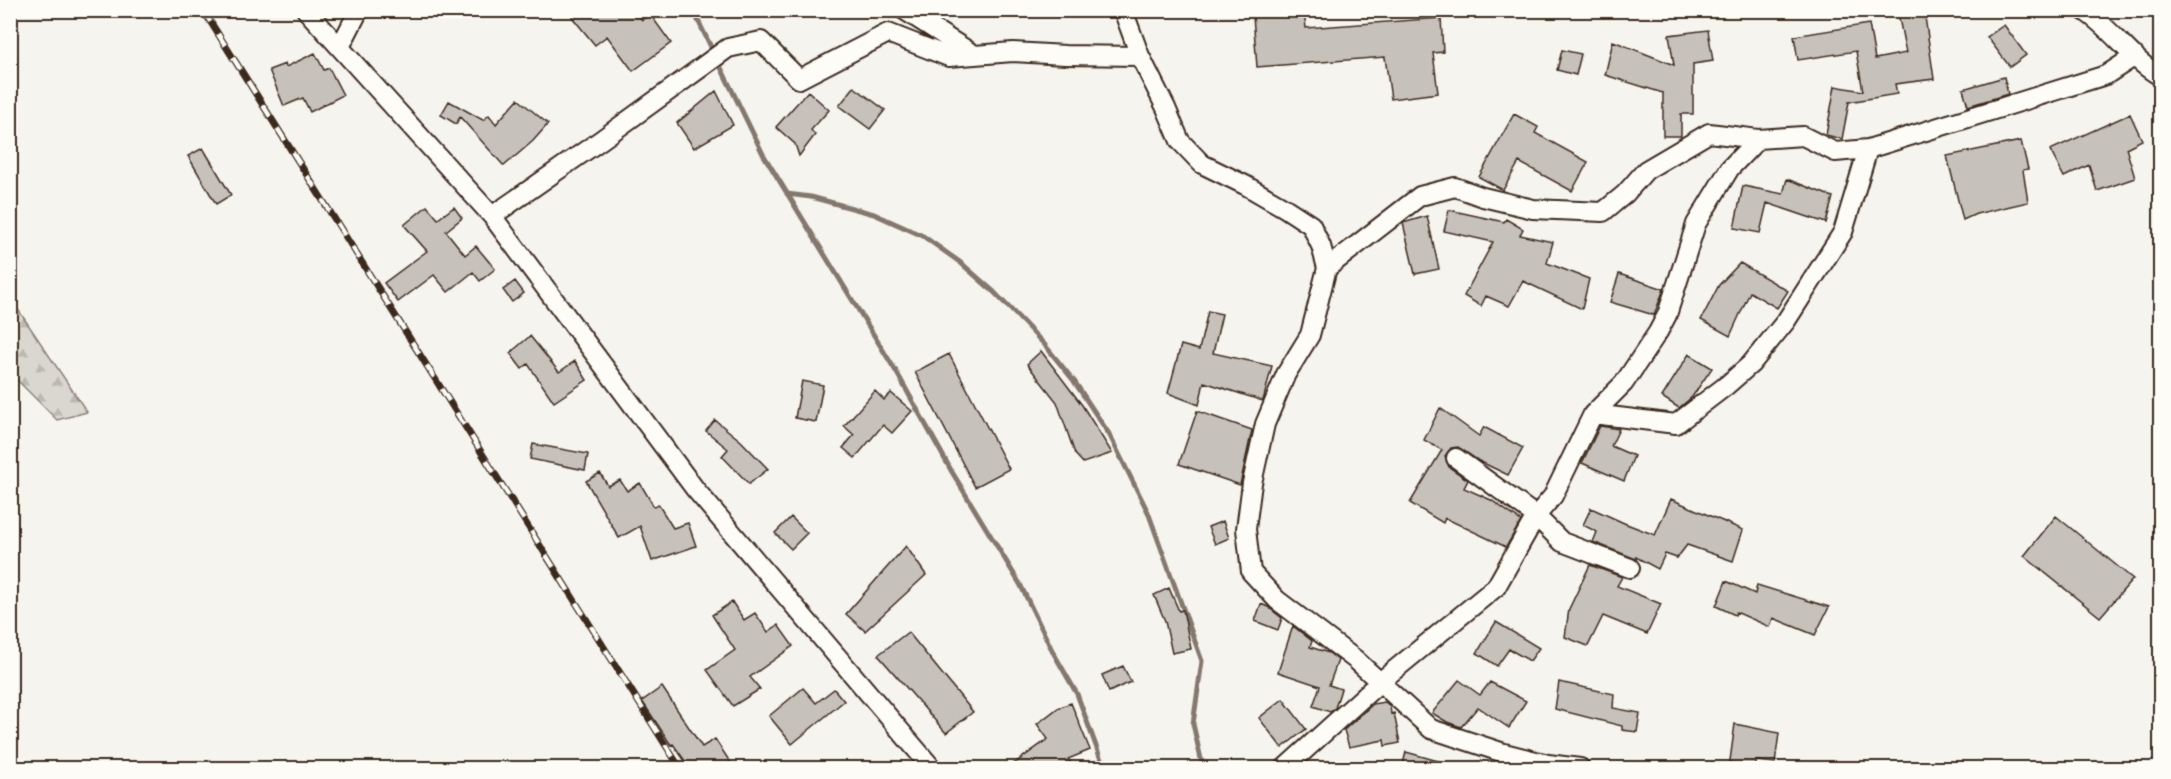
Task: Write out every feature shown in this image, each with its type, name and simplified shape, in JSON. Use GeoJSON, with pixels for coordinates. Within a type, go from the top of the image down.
{"type":"FeatureCollection","features":[{"type":"Feature","properties":{"kind":"street"},"geometry":{"type":"LineString","coordinates":[[306,10],[492,216],[695,489],[932,768]]}},
{"type":"Feature","properties":{"kind":"street"},"geometry":{"type":"LineString","coordinates":[[340,47],[359,10]]}},
{"type":"Feature","properties":{"kind":"street"},"geometry":{"type":"LineString","coordinates":[[904,10],[973,54]]}},
{"type":"Feature","properties":{"kind":"street"},"geometry":{"type":"LineString","coordinates":[[1123,10],[1140,56],[1167,108],[1180,141],[1202,164],[1245,184],[1311,225],[1321,246],[1327,268],[1310,335],[1286,374],[1265,424],[1252,483],[1246,529],[1251,572],[1277,600],[1381,681],[1431,729],[1515,756],[1548,764],[1580,768]]}},
{"type":"Feature","properties":{"kind":"street"},"geometry":{"type":"LineString","coordinates":[[2083,10],[2094,17],[2134,56],[2160,76]]}},
{"type":"Feature","properties":{"kind":"street"},"geometry":{"type":"LineString","coordinates":[[492,216],[726,50],[761,41],[799,79],[888,33],[949,57],[1013,52],[1140,56]]}},
{"type":"Feature","properties":{"kind":"street"},"geometry":{"type":"LineString","coordinates":[[1327,268],[1420,196],[1455,187],[1483,198],[1533,209],[1603,212],[1625,194],[1646,170],[1709,133],[1758,139],[1803,136],[1835,152],[1868,149],[2106,75],[2134,56]]}},
{"type":"Feature","properties":{"kind":"street"},"geometry":{"type":"LineString","coordinates":[[1286,768],[1381,681],[1496,587],[1536,516],[1553,496],[1593,414],[1624,383],[1658,332],[1667,315],[1696,224],[1730,168],[1758,139]]}},
{"type":"Feature","properties":{"kind":"street"},"geometry":{"type":"LineString","coordinates":[[1593,414],[1676,424],[1727,386],[1751,363],[1786,321],[1843,232],[1868,149]]}},
{"type":"Feature","properties":{"kind":"street"},"geometry":{"type":"LineString","coordinates":[[1456,458],[1536,516],[1562,542],[1630,568]]}},
{"type":"Feature","properties":{"kind":"green space"},"geometry":{"type":"Polygon","coordinates":[[[10,299],[87,412],[57,420],[11,374],[10,299]]]}},
{"type":"Feature","properties":{"kind":"building"},"geometry":{"type":"Polygon","coordinates":[[[579,10],[634,10],[642,20],[650,14],[671,43],[633,71],[607,36],[595,45],[572,17],[579,10]]]}},
{"type":"Feature","properties":{"kind":"building"},"geometry":{"type":"Polygon","coordinates":[[[1924,10],[1934,79],[1895,84],[1897,94],[1849,102],[1842,139],[1826,135],[1835,86],[1863,91],[1856,51],[1798,60],[1794,36],[1869,24],[1875,59],[1906,53],[1898,13],[1924,10]]]}},
{"type":"Feature","properties":{"kind":"building"},"geometry":{"type":"Polygon","coordinates":[[[1304,12],[1306,28],[1441,18],[1443,52],[1433,53],[1438,93],[1391,99],[1385,57],[1257,67],[1253,16],[1304,12]]]}},
{"type":"Feature","properties":{"kind":"building"},"geometry":{"type":"Polygon","coordinates":[[[2004,25],[2026,55],[2010,67],[1987,37],[2004,25]]]}},
{"type":"Feature","properties":{"kind":"building"},"geometry":{"type":"Polygon","coordinates":[[[1708,30],[1713,61],[1693,64],[1693,114],[1681,114],[1681,136],[1663,136],[1663,93],[1605,75],[1613,41],[1674,65],[1669,35],[1708,30]]]}},
{"type":"Feature","properties":{"kind":"building"},"geometry":{"type":"Polygon","coordinates":[[[1562,50],[1581,54],[1576,75],[1557,70],[1562,50]]]}},
{"type":"Feature","properties":{"kind":"building"},"geometry":{"type":"Polygon","coordinates":[[[315,53],[324,70],[329,68],[343,95],[310,112],[303,98],[284,106],[269,70],[285,64],[286,67],[315,53]]]}},
{"type":"Feature","properties":{"kind":"building"},"geometry":{"type":"Polygon","coordinates":[[[2004,77],[2008,94],[1968,106],[1963,89],[2004,77]]]}},
{"type":"Feature","properties":{"kind":"building"},"geometry":{"type":"Polygon","coordinates":[[[854,87],[885,110],[870,129],[839,106],[854,87]]]}},
{"type":"Feature","properties":{"kind":"building"},"geometry":{"type":"Polygon","coordinates":[[[716,91],[733,125],[694,148],[677,123],[716,91]]]}},
{"type":"Feature","properties":{"kind":"building"},"geometry":{"type":"Polygon","coordinates":[[[808,91],[829,110],[811,130],[815,135],[799,156],[795,144],[776,127],[808,91]]]}},
{"type":"Feature","properties":{"kind":"building"},"geometry":{"type":"Polygon","coordinates":[[[518,99],[548,124],[533,141],[504,166],[460,117],[456,124],[441,115],[449,101],[483,120],[489,115],[496,124],[518,99]]]}},
{"type":"Feature","properties":{"kind":"building"},"geometry":{"type":"Polygon","coordinates":[[[1514,114],[1538,127],[1535,133],[1588,162],[1572,191],[1519,162],[1503,190],[1479,177],[1514,114]]]}},
{"type":"Feature","properties":{"kind":"building"},"geometry":{"type":"Polygon","coordinates":[[[2130,114],[2142,140],[2126,148],[2135,178],[2097,191],[2089,165],[2064,177],[2050,150],[2130,114]]]}},
{"type":"Feature","properties":{"kind":"building"},"geometry":{"type":"Polygon","coordinates":[[[2021,141],[2028,169],[2023,170],[2028,202],[1976,214],[1963,220],[1947,156],[2021,141]]]}},
{"type":"Feature","properties":{"kind":"building"},"geometry":{"type":"Polygon","coordinates":[[[203,148],[231,195],[216,204],[188,156],[203,148]]]}},
{"type":"Feature","properties":{"kind":"building"},"geometry":{"type":"Polygon","coordinates":[[[1787,179],[1833,197],[1826,223],[1767,203],[1760,233],[1734,228],[1743,186],[1783,194],[1787,179]]]}},
{"type":"Feature","properties":{"kind":"building"},"geometry":{"type":"Polygon","coordinates":[[[427,206],[438,219],[454,207],[462,218],[446,231],[465,255],[476,246],[495,269],[480,281],[473,272],[448,292],[434,275],[398,302],[384,283],[427,251],[404,225],[427,206]]]}},
{"type":"Feature","properties":{"kind":"building"},"geometry":{"type":"Polygon","coordinates":[[[1449,210],[1504,222],[1506,219],[1523,229],[1520,235],[1553,242],[1547,263],[1589,279],[1582,309],[1523,281],[1509,306],[1486,296],[1481,306],[1464,296],[1493,242],[1444,231],[1449,210]]]}},
{"type":"Feature","properties":{"kind":"building"},"geometry":{"type":"Polygon","coordinates":[[[1427,216],[1439,269],[1415,274],[1403,223],[1427,216]]]}},
{"type":"Feature","properties":{"kind":"building"},"geometry":{"type":"Polygon","coordinates":[[[1740,263],[1788,291],[1777,308],[1750,292],[1730,336],[1701,320],[1719,285],[1740,263]]]}},
{"type":"Feature","properties":{"kind":"building"},"geometry":{"type":"Polygon","coordinates":[[[1619,274],[1664,289],[1654,315],[1610,302],[1619,274]]]}},
{"type":"Feature","properties":{"kind":"building"},"geometry":{"type":"Polygon","coordinates":[[[515,281],[524,293],[512,302],[503,290],[515,281]]]}},
{"type":"Feature","properties":{"kind":"building"},"geometry":{"type":"Polygon","coordinates":[[[1208,311],[1222,314],[1213,353],[1272,366],[1263,401],[1204,382],[1199,405],[1168,393],[1181,345],[1199,350],[1208,311]]]}},
{"type":"Feature","properties":{"kind":"building"},"geometry":{"type":"Polygon","coordinates":[[[530,336],[559,372],[575,361],[587,380],[554,402],[528,364],[522,369],[510,353],[530,336]]]}},
{"type":"Feature","properties":{"kind":"building"},"geometry":{"type":"Polygon","coordinates":[[[1041,351],[1082,405],[1112,453],[1083,463],[1075,454],[1057,402],[1027,364],[1041,351]]]}},
{"type":"Feature","properties":{"kind":"building"},"geometry":{"type":"Polygon","coordinates":[[[949,354],[1009,469],[975,487],[915,372],[949,354]]]}},
{"type":"Feature","properties":{"kind":"building"},"geometry":{"type":"Polygon","coordinates":[[[1689,354],[1712,368],[1692,397],[1679,408],[1662,397],[1689,354]]]}},
{"type":"Feature","properties":{"kind":"building"},"geometry":{"type":"Polygon","coordinates":[[[802,381],[823,385],[816,422],[795,418],[802,381]]]}},
{"type":"Feature","properties":{"kind":"building"},"geometry":{"type":"Polygon","coordinates":[[[875,391],[884,400],[891,393],[912,411],[892,433],[883,425],[855,458],[843,448],[854,435],[844,426],[875,391]]]}},
{"type":"Feature","properties":{"kind":"building"},"geometry":{"type":"Polygon","coordinates":[[[1440,408],[1479,436],[1484,427],[1523,448],[1508,475],[1479,461],[1458,447],[1451,448],[1445,456],[1449,467],[1468,480],[1464,488],[1491,500],[1521,521],[1506,547],[1445,518],[1443,523],[1410,503],[1442,450],[1424,440],[1440,408]]]}},
{"type":"Feature","properties":{"kind":"building"},"geometry":{"type":"Polygon","coordinates":[[[1197,411],[1252,430],[1240,485],[1179,464],[1197,411]]]}},
{"type":"Feature","properties":{"kind":"building"},"geometry":{"type":"Polygon","coordinates":[[[715,420],[741,441],[768,469],[749,484],[722,456],[728,449],[706,431],[715,420]]]}},
{"type":"Feature","properties":{"kind":"building"},"geometry":{"type":"Polygon","coordinates":[[[1600,426],[1619,429],[1611,446],[1634,456],[1624,481],[1582,463],[1600,426]]]}},
{"type":"Feature","properties":{"kind":"building"},"geometry":{"type":"Polygon","coordinates":[[[533,444],[588,454],[585,470],[530,459],[533,444]]]}},
{"type":"Feature","properties":{"kind":"building"},"geometry":{"type":"Polygon","coordinates":[[[600,473],[608,486],[620,480],[627,491],[640,483],[654,507],[658,504],[673,528],[688,523],[696,546],[652,561],[640,526],[619,538],[586,481],[600,473]]]}},
{"type":"Feature","properties":{"kind":"building"},"geometry":{"type":"Polygon","coordinates":[[[1671,499],[1743,530],[1733,561],[1687,545],[1677,558],[1665,554],[1658,569],[1636,557],[1636,559],[1593,542],[1597,532],[1583,525],[1591,508],[1655,535],[1671,499]]]}},
{"type":"Feature","properties":{"kind":"building"},"geometry":{"type":"Polygon","coordinates":[[[2056,516],[2133,579],[2100,617],[2024,556],[2056,516]]]}},
{"type":"Feature","properties":{"kind":"building"},"geometry":{"type":"Polygon","coordinates":[[[791,517],[807,533],[791,549],[775,533],[791,517]]]}},
{"type":"Feature","properties":{"kind":"building"},"geometry":{"type":"Polygon","coordinates":[[[1223,521],[1229,538],[1215,544],[1208,527],[1223,521]]]}},
{"type":"Feature","properties":{"kind":"building"},"geometry":{"type":"Polygon","coordinates":[[[906,546],[926,575],[865,631],[846,614],[906,546]]]}},
{"type":"Feature","properties":{"kind":"building"},"geometry":{"type":"Polygon","coordinates":[[[1590,565],[1622,577],[1617,586],[1661,604],[1647,634],[1603,616],[1588,646],[1565,637],[1569,609],[1590,565]]]}},
{"type":"Feature","properties":{"kind":"building"},"geometry":{"type":"Polygon","coordinates":[[[1726,581],[1755,594],[1757,585],[1829,607],[1815,635],[1773,618],[1770,627],[1716,606],[1726,581]]]}},
{"type":"Feature","properties":{"kind":"building"},"geometry":{"type":"Polygon","coordinates":[[[1169,588],[1179,611],[1183,610],[1191,649],[1172,653],[1165,621],[1154,595],[1169,588]]]}},
{"type":"Feature","properties":{"kind":"building"},"geometry":{"type":"Polygon","coordinates":[[[732,602],[744,620],[755,613],[768,632],[778,625],[793,646],[750,677],[760,689],[733,706],[707,670],[735,650],[712,615],[732,602]]]}},
{"type":"Feature","properties":{"kind":"building"},"geometry":{"type":"Polygon","coordinates":[[[1261,604],[1282,618],[1278,630],[1255,621],[1261,604]]]}},
{"type":"Feature","properties":{"kind":"building"},"geometry":{"type":"Polygon","coordinates":[[[1496,622],[1539,648],[1530,661],[1509,649],[1497,666],[1477,653],[1496,622]]]}},
{"type":"Feature","properties":{"kind":"building"},"geometry":{"type":"Polygon","coordinates":[[[1293,626],[1312,641],[1310,647],[1329,653],[1338,660],[1329,685],[1341,689],[1335,708],[1330,712],[1313,706],[1320,686],[1278,672],[1293,626]]]}},
{"type":"Feature","properties":{"kind":"building"},"geometry":{"type":"Polygon","coordinates":[[[908,632],[973,712],[946,733],[878,655],[908,632]]]}},
{"type":"Feature","properties":{"kind":"building"},"geometry":{"type":"Polygon","coordinates":[[[1123,666],[1131,682],[1109,692],[1102,675],[1123,666]]]}},
{"type":"Feature","properties":{"kind":"building"},"geometry":{"type":"Polygon","coordinates":[[[1459,680],[1480,695],[1490,682],[1526,701],[1509,728],[1478,707],[1461,727],[1432,713],[1459,680]]]}},
{"type":"Feature","properties":{"kind":"building"},"geometry":{"type":"Polygon","coordinates":[[[1559,682],[1614,694],[1613,708],[1640,713],[1637,732],[1622,730],[1622,726],[1555,709],[1559,682]]]}},
{"type":"Feature","properties":{"kind":"building"},"geometry":{"type":"Polygon","coordinates":[[[662,687],[702,747],[715,739],[734,768],[690,768],[673,744],[671,745],[642,701],[662,687]]]}},
{"type":"Feature","properties":{"kind":"building"},"geometry":{"type":"Polygon","coordinates":[[[803,688],[816,703],[834,689],[844,701],[792,744],[769,716],[803,688]]]}},
{"type":"Feature","properties":{"kind":"building"},"geometry":{"type":"Polygon","coordinates":[[[1283,699],[1306,729],[1282,748],[1259,718],[1283,699]]]}},
{"type":"Feature","properties":{"kind":"building"},"geometry":{"type":"Polygon","coordinates":[[[1385,702],[1390,706],[1391,714],[1394,713],[1400,743],[1385,746],[1384,740],[1349,747],[1344,730],[1373,704],[1385,702]]]}},
{"type":"Feature","properties":{"kind":"building"},"geometry":{"type":"Polygon","coordinates":[[[1071,703],[1090,750],[1068,759],[1075,768],[1008,768],[1048,739],[1037,724],[1058,708],[1071,703]]]}},
{"type":"Feature","properties":{"kind":"building"},"geometry":{"type":"Polygon","coordinates":[[[1735,724],[1779,733],[1775,763],[1757,761],[1754,768],[1729,768],[1735,724]]]}},
{"type":"Feature","properties":{"kind":"building"},"geometry":{"type":"Polygon","coordinates":[[[1406,752],[1449,764],[1448,768],[1402,768],[1406,752]]]}},
{"type":"Feature","properties":{"kind":"waterway"},"geometry":{"type":"LineString","coordinates":[[693,10],[763,154],[897,373],[952,472],[1020,584],[1053,652],[1077,694],[1104,768]]}},
{"type":"Feature","properties":{"kind":"waterway"},"geometry":{"type":"LineString","coordinates":[[787,194],[811,197],[874,214],[923,236],[961,263],[994,292],[1044,344],[1074,381],[1109,434],[1148,512],[1202,661],[1193,724],[1203,768]]}},
{"type":"Feature","properties":{"kind":"railway"},"geometry":{"type":"LineString","coordinates":[[203,10],[680,768]]}}]}
